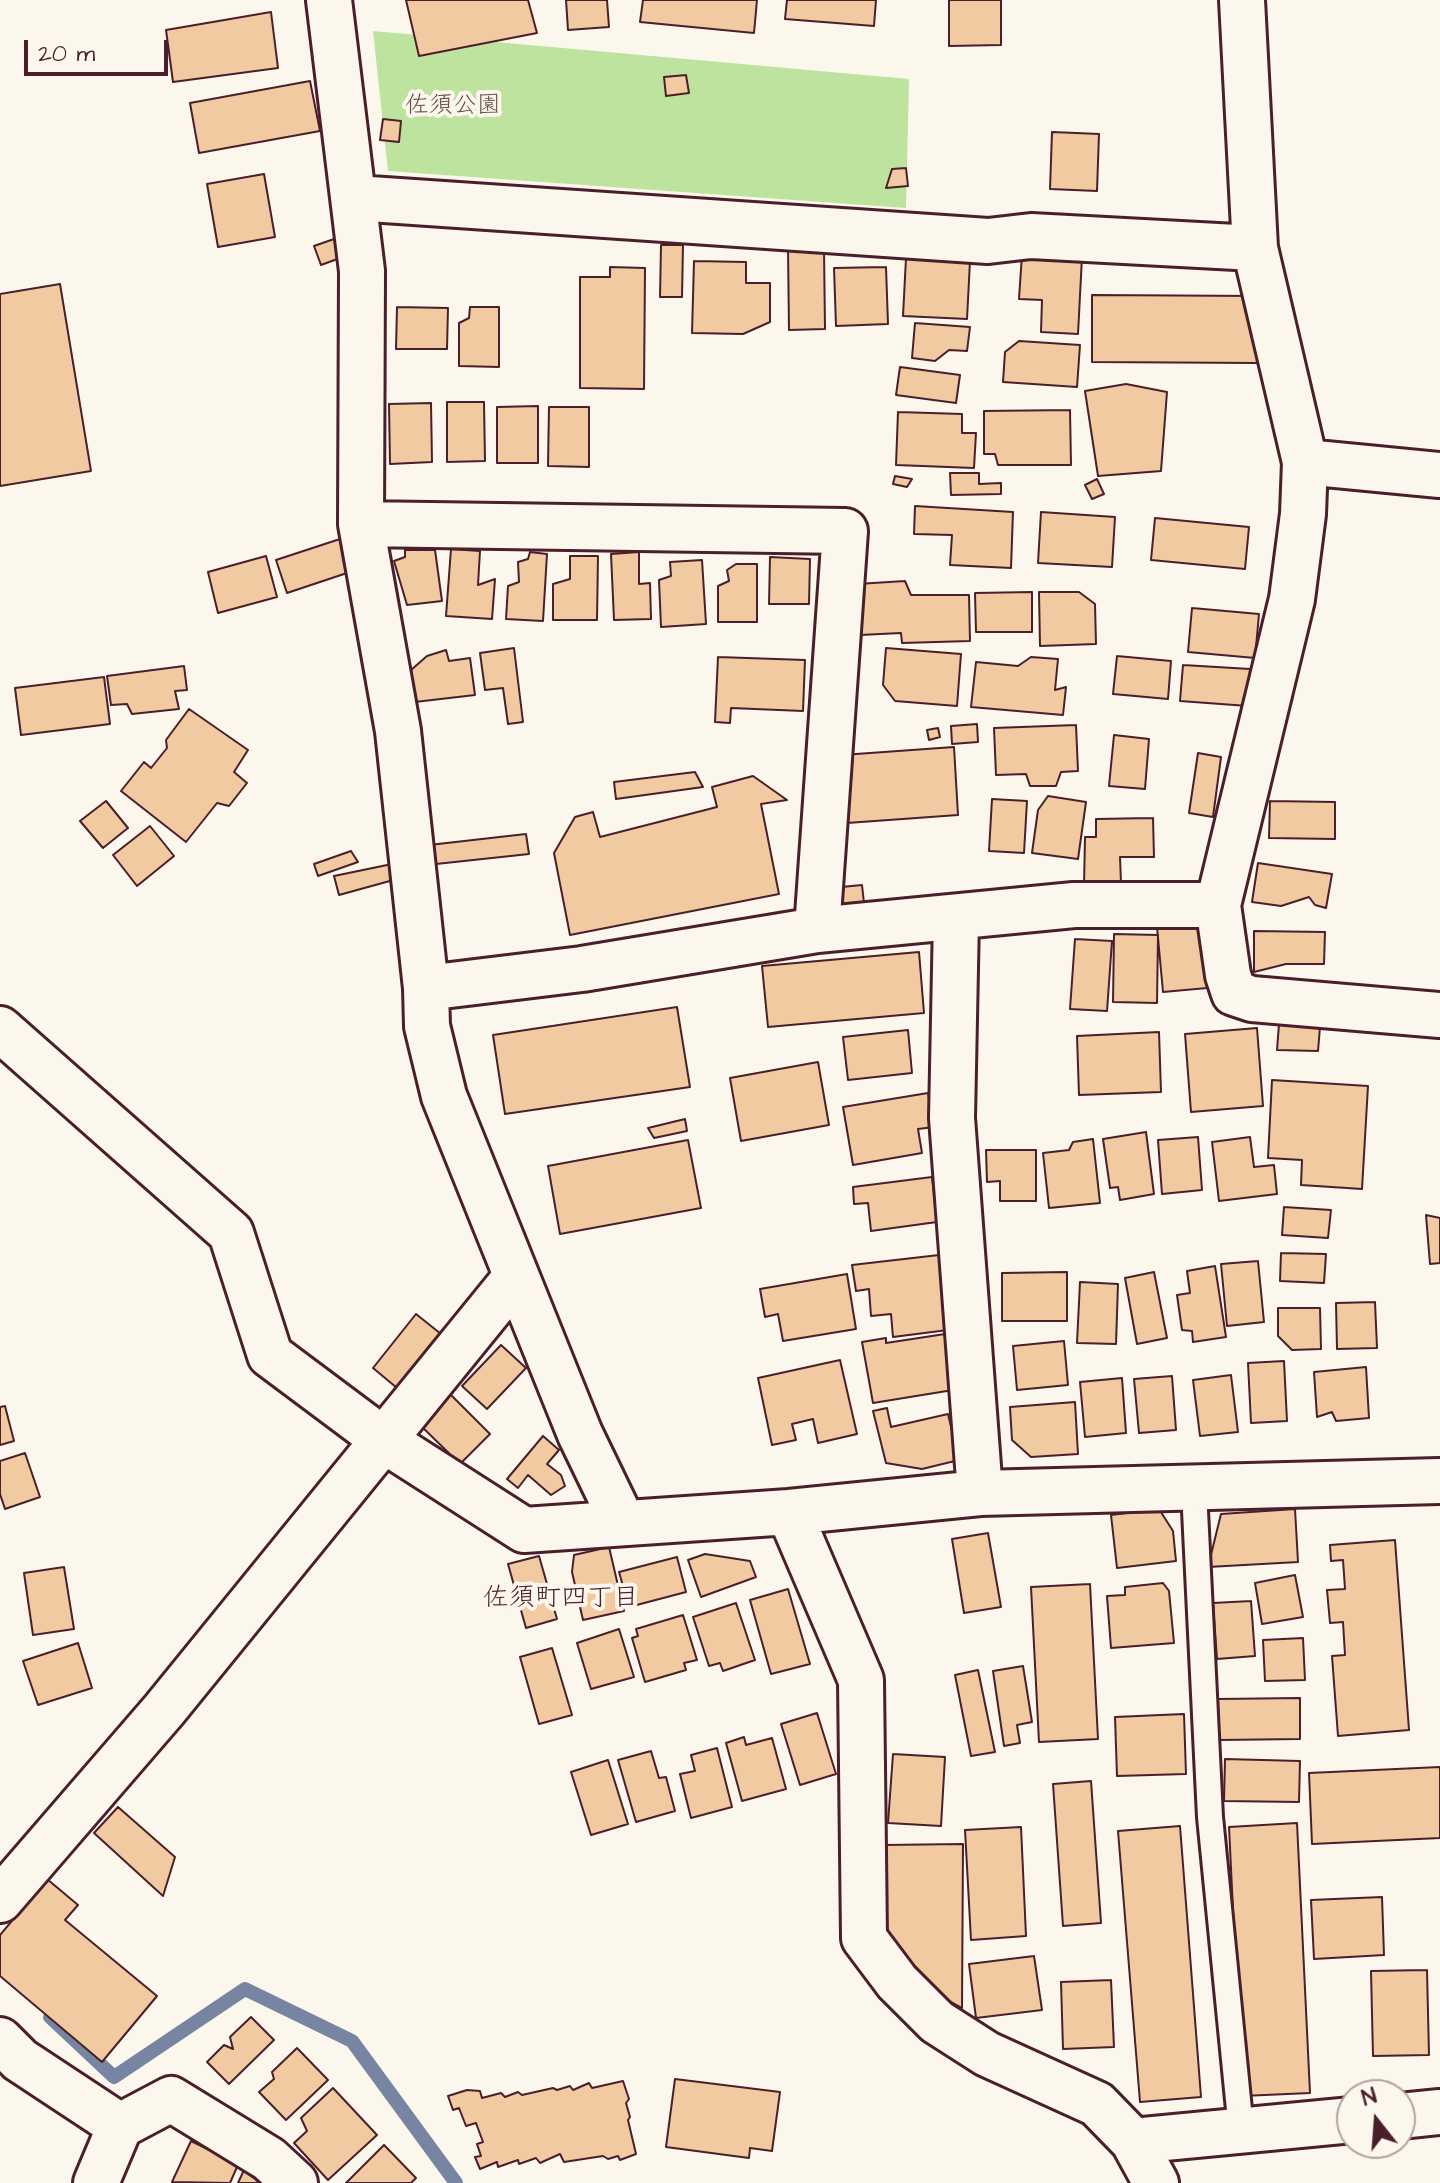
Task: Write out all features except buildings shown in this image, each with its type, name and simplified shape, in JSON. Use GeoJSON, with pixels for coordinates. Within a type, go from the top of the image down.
{"type":"FeatureCollection","features":[{"type":"Feature","properties":{"kind":"street"},"geometry":{"type":"LineString","coordinates":[[329,0],[362,271],[361,524],[398,731],[426,988],[427,1026],[444,1096],[580,1434],[623,1523]]}},
{"type":"Feature","properties":{"kind":"street"},"geometry":{"type":"LineString","coordinates":[[1242,0],[1255,248],[1305,462],[1303,514],[1292,599],[1218,905],[1228,975],[1234,993],[1252,999],[1440,1015]]}},
{"type":"Feature","properties":{"kind":"street"},"geometry":{"type":"LineString","coordinates":[[355,198],[988,241],[1031,236],[1255,248]]}},
{"type":"Feature","properties":{"kind":"street"},"geometry":{"type":"LineString","coordinates":[[1305,462],[1440,475]]}},
{"type":"Feature","properties":{"kind":"street"},"geometry":{"type":"LineString","coordinates":[[361,524],[845,531],[817,930]]}},
{"type":"Feature","properties":{"kind":"street"},"geometry":{"type":"LineString","coordinates":[[426,988],[582,969],[817,930],[956,919],[1074,905],[1218,905]]}},
{"type":"Feature","properties":{"kind":"street"},"geometry":{"type":"LineString","coordinates":[[956,919],[952,1118],[980,1493]]}},
{"type":"Feature","properties":{"kind":"street"},"geometry":{"type":"LineString","coordinates":[[0,1029],[231,1233],[270,1355],[385,1441],[524,1530],[789,1512],[980,1493],[1194,1490],[1440,1481]]}},
{"type":"Feature","properties":{"kind":"street"},"geometry":{"type":"LineString","coordinates":[[0,1900],[164,1710],[516,1277]]}},
{"type":"Feature","properties":{"kind":"street"},"geometry":{"type":"LineString","coordinates":[[789,1512],[861,1680],[864,1938],[897,1982],[937,2022],[987,2054],[1097,2104],[1133,2141],[1156,2183]]}},
{"type":"Feature","properties":{"kind":"street"},"geometry":{"type":"LineString","coordinates":[[0,2040],[20,2060],[120,2126]]}},
{"type":"Feature","properties":{"kind":"street"},"geometry":{"type":"LineString","coordinates":[[96,2183],[120,2126],[171,2099],[269,2159],[295,2183]]}},
{"type":"Feature","properties":{"kind":"street"},"geometry":{"type":"LineString","coordinates":[[1416,2114],[1440,2112]]}},
{"type":"Feature","properties":{"kind":"street"},"geometry":{"type":"LineString","coordinates":[[1133,2141],[1336,2121]]}},
{"type":"Feature","properties":{"kind":"lane"},"geometry":{"type":"LineString","coordinates":[[1194,1490],[1210,1817],[1241,2130]]}},
{"type":"Feature","properties":{"kind":"green space","name":"佐須公園"},"geometry":{"type":"Polygon","coordinates":[[[373,31],[909,79],[906,208],[388,171],[373,31]]]}},
{"type":"Feature","properties":{"kind":"waterway"},"geometry":{"type":"LineString","coordinates":[[50,2017],[114,2077],[245,1989],[352,2041],[456,2183]]}},
{"type":"Feature","properties":{"kind":"district","name":"佐須町四丁目"},"geometry":{"type":"Point","coordinates":[561,1600]}}]}
